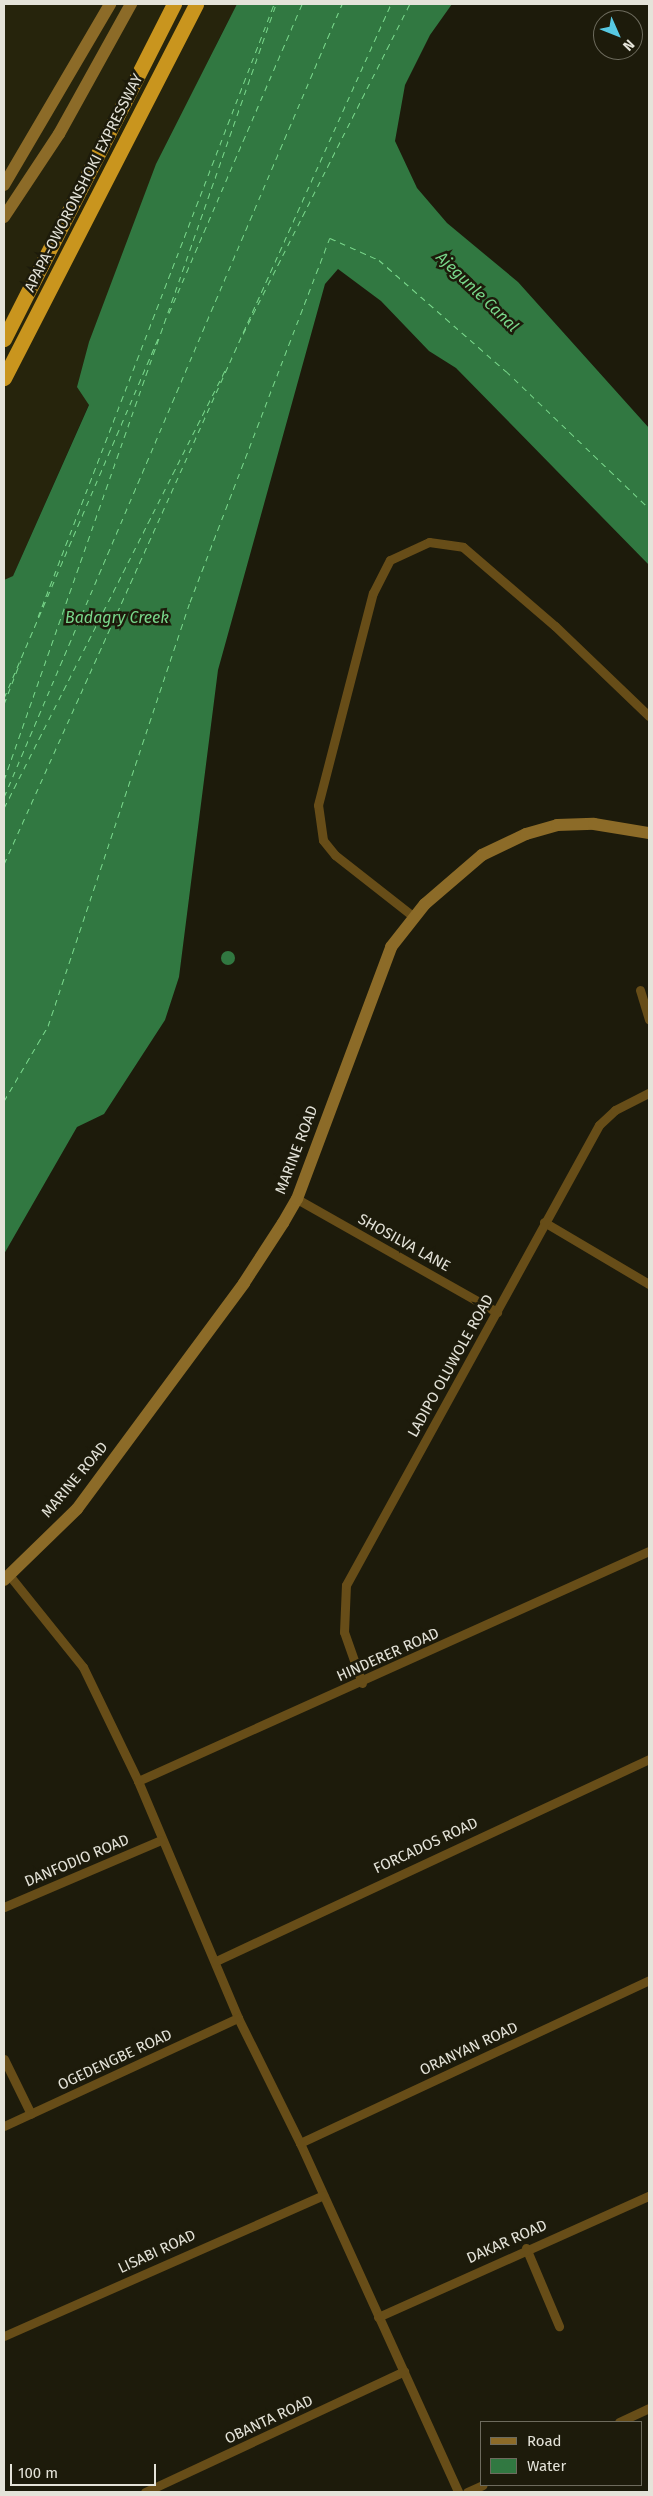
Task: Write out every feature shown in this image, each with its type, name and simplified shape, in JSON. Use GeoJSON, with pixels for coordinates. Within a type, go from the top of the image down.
{"type":"FeatureCollection","features":[{"type":"Feature","properties":{"kind":"highway","name":"APAPA-OWORONSHOKI EXPRESSWAY"},"geometry":{"type":"LineString","coordinates":[[4,339],[174,4]]}},
{"type":"Feature","properties":{"kind":"highway","name":"APAPA-OWORONSHOKI EXPRESSWAY"},"geometry":{"type":"LineString","coordinates":[[4,378],[196,4]]}},
{"type":"Feature","properties":{"kind":"street"},"geometry":{"type":"LineString","coordinates":[[4,185],[110,4]]}},
{"type":"Feature","properties":{"kind":"street"},"geometry":{"type":"LineString","coordinates":[[4,218],[59,134],[131,4]]}},
{"type":"Feature","properties":{"kind":"street"},"geometry":{"type":"LineString","coordinates":[[414,918],[335,855],[323,840],[318,805],[380,573],[408,548],[429,542],[462,547],[649,716]]}},
{"type":"Feature","properties":{"kind":"street","name":"MARINE ROAD"},"geometry":{"type":"LineString","coordinates":[[6,1578],[77,1509],[244,1283],[297,1199],[391,947],[414,918],[463,869],[526,834],[557,825],[594,824],[649,833]]}},
{"type":"Feature","properties":{"kind":"street"},"geometry":{"type":"LineString","coordinates":[[640,990],[649,1020]]}},
{"type":"Feature","properties":{"kind":"street","name":"LADIPO OLUWOLE ROAD"},"geometry":{"type":"LineString","coordinates":[[362,1682],[344,1632],[346,1585],[497,1312],[544,1222],[600,1125],[615,1110],[649,1093]]}},
{"type":"Feature","properties":{"kind":"street","name":"SHOSILVA LANE"},"geometry":{"type":"LineString","coordinates":[[297,1199],[497,1312]]}},
{"type":"Feature","properties":{"kind":"street"},"geometry":{"type":"LineString","coordinates":[[544,1222],[649,1284]]}},
{"type":"Feature","properties":{"kind":"street","name":"HINDERER ROAD"},"geometry":{"type":"LineString","coordinates":[[138,1781],[362,1682],[649,1551]]}},
{"type":"Feature","properties":{"kind":"street"},"geometry":{"type":"LineString","coordinates":[[6,1578],[83,1667],[138,1781],[161,1840],[216,1960],[238,2018],[300,2143],[458,2492]]}},
{"type":"Feature","properties":{"kind":"street","name":"FORCADOS ROAD"},"geometry":{"type":"LineString","coordinates":[[216,1960],[649,1759]]}},
{"type":"Feature","properties":{"kind":"street","name":"DANFODIO ROAD"},"geometry":{"type":"LineString","coordinates":[[4,1907],[161,1840]]}},
{"type":"Feature","properties":{"kind":"street","name":"ORANYAN ROAD"},"geometry":{"type":"LineString","coordinates":[[300,2143],[649,1980]]}},
{"type":"Feature","properties":{"kind":"street","name":"OGEDENGBE ROAD"},"geometry":{"type":"LineString","coordinates":[[4,2126],[238,2018]]}},
{"type":"Feature","properties":{"kind":"street"},"geometry":{"type":"LineString","coordinates":[[4,2058],[31,2114]]}},
{"type":"Feature","properties":{"kind":"street","name":"LISABI ROAD"},"geometry":{"type":"LineString","coordinates":[[4,2336],[323,2195]]}},
{"type":"Feature","properties":{"kind":"street","name":"DAKAR ROAD"},"geometry":{"type":"LineString","coordinates":[[378,2317],[526,2248],[649,2196]]}},
{"type":"Feature","properties":{"kind":"street"},"geometry":{"type":"LineString","coordinates":[[526,2248],[559,2326]]}},
{"type":"Feature","properties":{"kind":"street","name":"OBANTA ROAD"},"geometry":{"type":"LineString","coordinates":[[145,2492],[404,2371]]}},
{"type":"Feature","properties":{"kind":"street"},"geometry":{"type":"LineString","coordinates":[[621,2421],[649,2408]]}},
{"type":"Feature","properties":{"kind":"street"},"geometry":{"type":"LineString","coordinates":[[467,2492],[481,2486]]}},
{"type":"Feature","properties":{"kind":"shaded area"},"geometry":{"type":"Polygon","coordinates":[[[4,4],[237,4],[216,45],[89,404],[13,576],[4,580],[4,4]]]}},
{"type":"Feature","properties":{"kind":"water","name":"Badagry Creek"},"geometry":{"type":"Polygon","coordinates":[[[237,4],[452,4],[430,35],[405,85],[395,141],[417,188],[447,223],[518,282],[649,428],[649,565],[456,368],[429,351],[381,301],[338,269],[325,284],[218,670],[179,977],[165,1020],[104,1114],[77,1127],[4,1254],[4,580],[13,576],[89,405],[77,387],[89,342],[156,164],[237,4]]]}},
{"type":"Feature","properties":{"kind":"water"},"geometry":{"type":"Polygon","coordinates":[[[225,951],[231,951],[235,958],[231,965],[225,965],[221,961],[221,955],[225,951]]]}},
{"type":"Feature","properties":{"kind":"ferry route"},"geometry":{"type":"LineString","coordinates":[[38,617],[274,4]]}},
{"type":"Feature","properties":{"kind":"ferry route"},"geometry":{"type":"LineString","coordinates":[[4,780],[276,4]]}},
{"type":"Feature","properties":{"kind":"ferry route"},"geometry":{"type":"LineString","coordinates":[[169,313],[302,4]]}},
{"type":"Feature","properties":{"kind":"ferry route"},"geometry":{"type":"LineString","coordinates":[[4,797],[342,4]]}},
{"type":"Feature","properties":{"kind":"ferry route"},"geometry":{"type":"LineString","coordinates":[[4,864],[391,4]]}},
{"type":"Feature","properties":{"kind":"ferry route"},"geometry":{"type":"LineString","coordinates":[[243,334],[410,4]]}},
{"type":"Feature","properties":{"kind":"ferry route"},"geometry":{"type":"LineString","coordinates":[[4,1101],[48,1026],[190,602],[330,238],[379,260],[506,371],[649,508]]}},
{"type":"Feature","properties":{"kind":"ferry route"},"geometry":{"type":"LineString","coordinates":[[4,698],[158,338]]}},
{"type":"Feature","properties":{"kind":"ferry route"},"geometry":{"type":"LineString","coordinates":[[4,808],[227,367]]}},
{"type":"Feature","properties":{"kind":"ferry route"},"geometry":{"type":"LineString","coordinates":[[4,704],[21,660]]}},
{"type":"Feature","properties":{"kind":"water label","name":"Ajegunle Canal"},"geometry":{"type":"Point","coordinates":[477,292]}}]}
